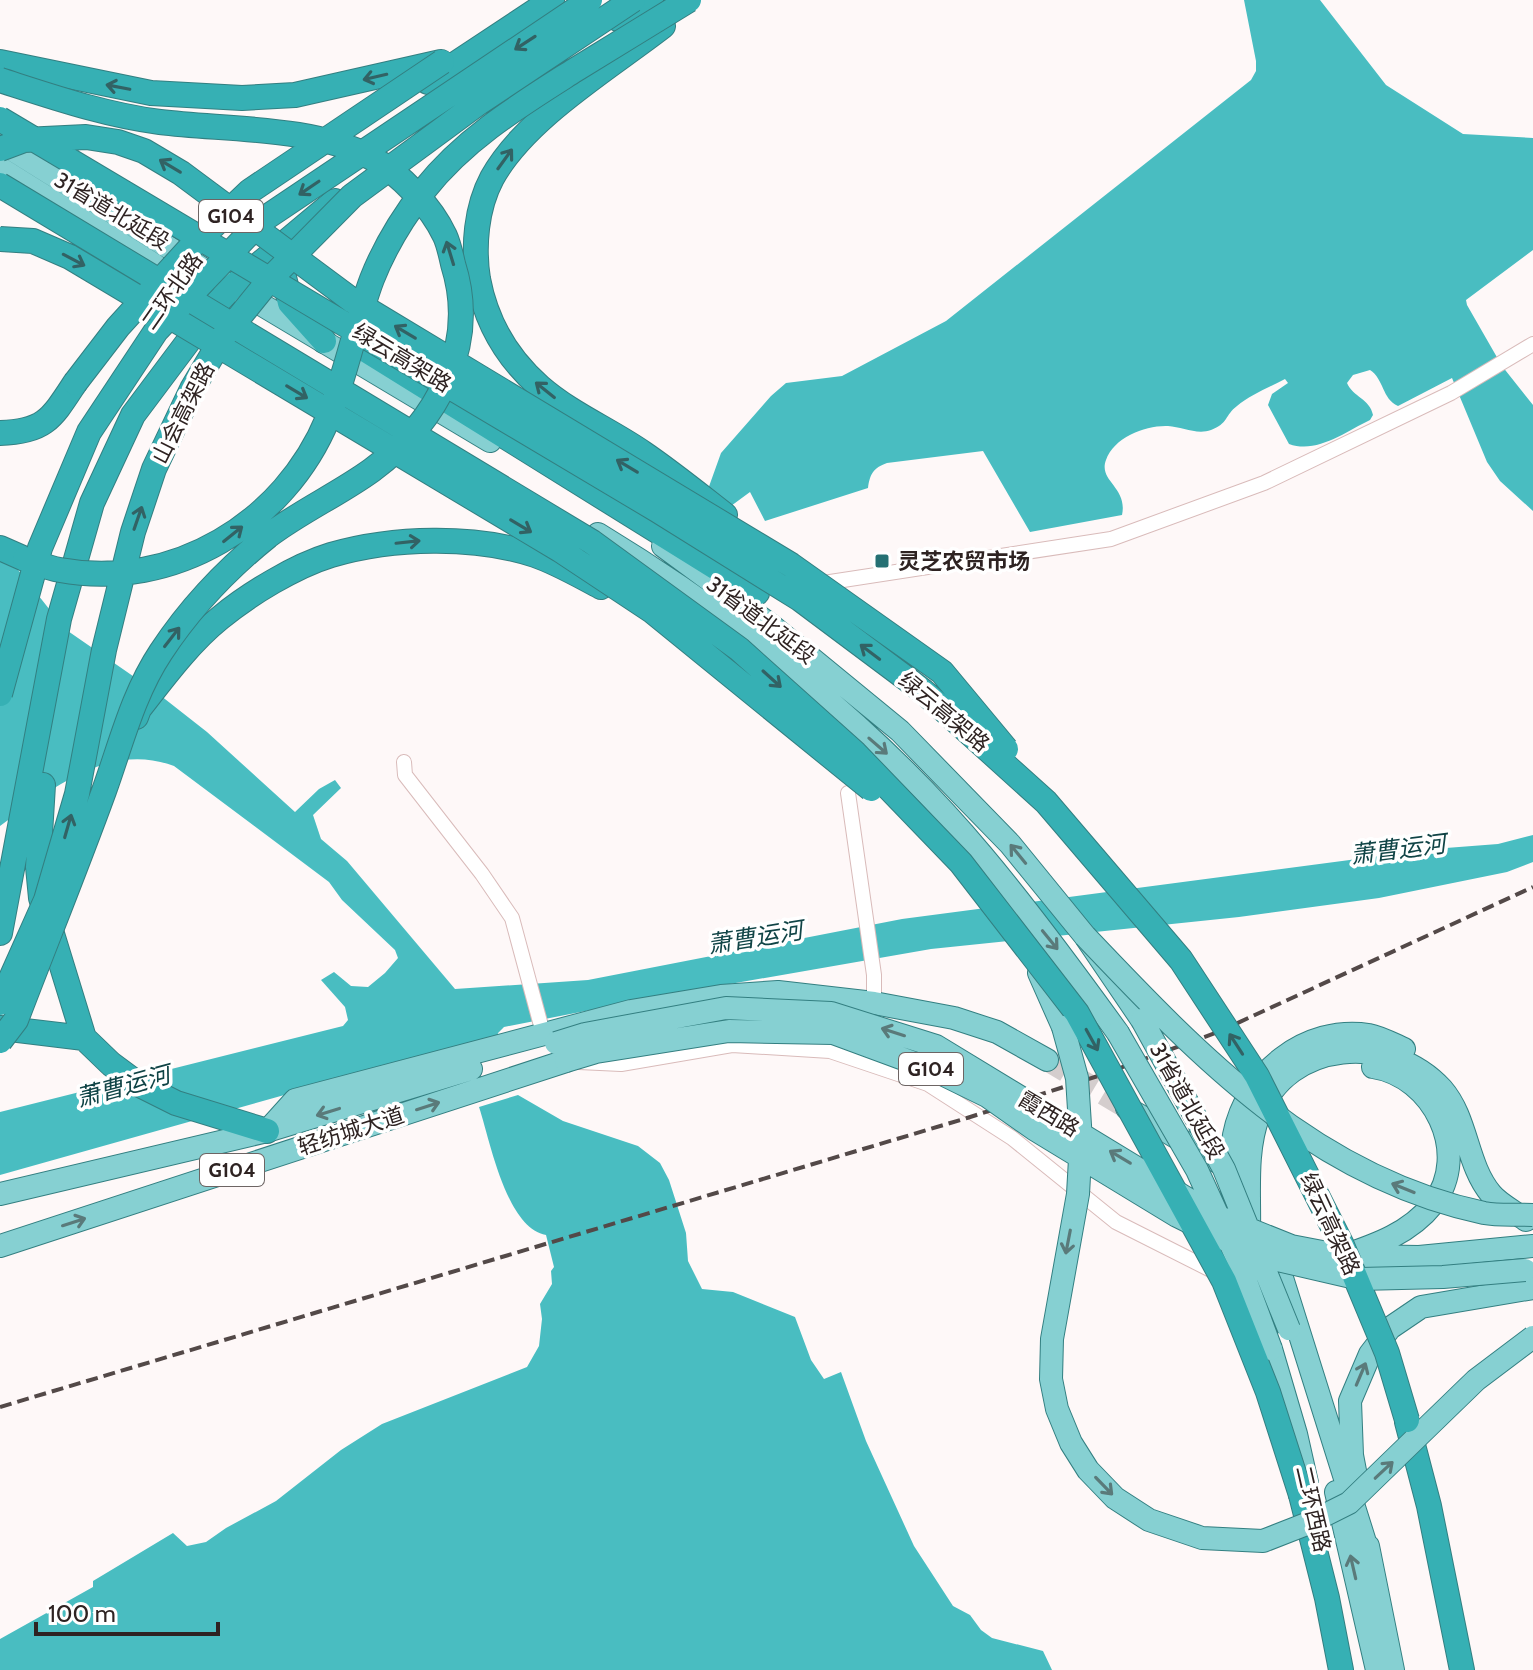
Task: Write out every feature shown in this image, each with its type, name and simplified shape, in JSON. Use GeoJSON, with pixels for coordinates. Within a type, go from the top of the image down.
{"type":"FeatureCollection","features":[{"type":"Feature","properties":{"kind":"highway"},"geometry":{"type":"LineString","coordinates":[[0,433],[24,432],[52,418],[118,327],[189,249],[250,191],[442,62],[549,0]]}},
{"type":"Feature","properties":{"kind":"highway","name":"二环北路"},"geometry":{"type":"LineString","coordinates":[[0,704],[38,549],[80,438],[162,300],[184,269],[256,190],[378,114],[549,0]]}},
{"type":"Feature","properties":{"kind":"highway"},"geometry":{"type":"LineString","coordinates":[[0,694],[40,548],[89,432],[156,331],[261,221],[590,0]]}},
{"type":"Feature","properties":{"kind":"highway","name":"山会高架路"},"geometry":{"type":"LineString","coordinates":[[0,1003],[46,900],[77,794],[104,650],[133,532],[154,469],[192,389],[223,337],[270,279],[352,196],[477,104],[633,0]]}},
{"type":"Feature","properties":{"kind":"highway","name":"G104"},"geometry":{"type":"LineString","coordinates":[[0,933],[59,619],[92,503],[133,415],[224,295],[373,171],[466,108],[651,0]]}},
{"type":"Feature","properties":{"kind":"highway"},"geometry":{"type":"LineString","coordinates":[[0,548],[59,570],[101,574],[147,571],[222,543],[265,509],[300,471],[328,418],[372,279],[393,234],[424,190],[457,152],[517,107],[689,0]]}},
{"type":"Feature","properties":{"kind":"highway"},"geometry":{"type":"LineString","coordinates":[[697,0],[530,130],[509,153],[491,180],[482,204],[476,236],[481,293],[491,323],[511,356],[541,389],[642,452],[791,565],[942,672],[1181,960]]}},
{"type":"Feature","properties":{"kind":"highway"},"geometry":{"type":"LineString","coordinates":[[0,62],[151,93],[242,98],[295,95],[442,62]]}},
{"type":"Feature","properties":{"kind":"highway"},"geometry":{"type":"LineString","coordinates":[[0,80],[106,112],[157,122],[269,132],[341,143],[394,174],[427,209],[444,235],[459,281],[459,334],[451,375],[424,422],[373,469],[272,533],[236,563],[205,595],[161,651],[139,690],[16,1020],[0,1041]]}},
{"type":"Feature","properties":{"kind":"highway","name":"绿云高架路"},"geometry":{"type":"LineString","coordinates":[[0,119],[645,503],[800,599],[923,691],[1046,802],[1181,960],[1257,1076],[1341,1243],[1387,1353],[1429,1506],[1462,1670]]}},
{"type":"Feature","properties":{"kind":"highway"},"geometry":{"type":"LineString","coordinates":[[0,149],[24,140],[86,137],[118,142],[144,151],[191,180],[353,301],[791,565]]}},
{"type":"Feature","properties":{"kind":"highway"},"geometry":{"type":"LineString","coordinates":[[0,185],[524,500],[660,589],[739,649],[855,753],[961,863],[1077,1013],[1224,1281],[1268,1392],[1301,1495],[1341,1670]]}},
{"type":"Feature","properties":{"kind":"highway"},"geometry":{"type":"LineString","coordinates":[[291,237],[284,274],[290,303],[324,341]]}},
{"type":"Feature","properties":{"kind":"highway"},"geometry":{"type":"LineString","coordinates":[[0,239],[33,241],[70,257],[560,550],[652,611],[961,863]]}},
{"type":"Feature","properties":{"kind":"highway"},"geometry":{"type":"LineString","coordinates":[[290,303],[757,593]]}},
{"type":"Feature","properties":{"kind":"highway"},"geometry":{"type":"LineString","coordinates":[[103,793],[139,709],[177,660],[220,618],[283,577],[331,555],[411,541],[473,541],[536,556],[652,611]]}},
{"type":"Feature","properties":{"kind":"highway"},"geometry":{"type":"LineString","coordinates":[[59,619],[38,867],[41,898],[89,1042],[138,1084],[176,1103],[267,1131]]}},
{"type":"Feature","properties":{"kind":"highway"},"geometry":{"type":"LineString","coordinates":[[0,1028],[89,1042]]}},
{"type":"Feature","properties":{"kind":"main road","name":"31省道北延段"},"geometry":{"type":"LineString","coordinates":[[0,142],[224,295],[324,341],[637,527],[772,626],[900,731],[1010,844],[1085,936],[1142,1020],[1203,1127],[1252,1234],[1289,1329],[1331,1473],[1377,1670]]}},
{"type":"Feature","properties":{"kind":"main road"},"geometry":{"type":"LineString","coordinates":[[0,168],[184,269]]}},
{"type":"Feature","properties":{"kind":"main road"},"geometry":{"type":"LineString","coordinates":[[224,295],[520,488],[622,549],[755,640],[896,762],[981,853],[1060,952],[1118,1033],[1197,1170],[1238,1260],[1289,1456]]}},
{"type":"Feature","properties":{"kind":"main road"},"geometry":{"type":"LineString","coordinates":[[793,671],[853,746],[953,857],[1041,976],[1063,1027],[1077,1078],[1081,1141],[1078,1194],[1052,1339],[1051,1379],[1057,1409],[1071,1443],[1088,1470],[1115,1498],[1149,1520],[1202,1538],[1263,1541],[1349,1503],[1476,1380],[1533,1337]]}},
{"type":"Feature","properties":{"kind":"main road"},"geometry":{"type":"LineString","coordinates":[[1085,936],[1168,1023],[1226,1078],[1292,1128],[1358,1169],[1410,1192],[1487,1214],[1533,1215]]}},
{"type":"Feature","properties":{"kind":"main road"},"geometry":{"type":"LineString","coordinates":[[0,1194],[267,1131],[295,1100],[457,1076],[516,1058],[551,1040],[669,1003],[721,996],[778,992],[874,1003],[954,1018],[997,1032],[1047,1060]]}},
{"type":"Feature","properties":{"kind":"main road","name":"霞西路"},"geometry":{"type":"LineString","coordinates":[[551,1040],[726,1008],[831,1013],[936,1046],[1214,1215],[1291,1246],[1343,1256],[1419,1257],[1524,1248]]}},
{"type":"Feature","properties":{"kind":"main road","name":"霞西路"},"geometry":{"type":"LineString","coordinates":[[551,1040],[596,1052],[729,1031],[833,1033],[936,1071],[987,1096],[1034,1129],[1177,1216],[1256,1255],[1360,1279],[1530,1276]]}},
{"type":"Feature","properties":{"kind":"main road"},"geometry":{"type":"LineString","coordinates":[[1229,1280],[1234,1134],[1245,1106],[1264,1073],[1289,1051],[1327,1036],[1369,1035],[1419,1054],[1448,1083],[1500,1189],[1513,1201],[1533,1201]]}},
{"type":"Feature","properties":{"kind":"main road"},"geometry":{"type":"LineString","coordinates":[[1330,1670],[1249,1259],[1253,1141],[1259,1114],[1277,1086],[1298,1066],[1330,1052],[1366,1051],[1409,1063],[1441,1088],[1456,1110],[1474,1164],[1491,1195],[1533,1225]]}},
{"type":"Feature","properties":{"kind":"main road","name":"轻纺城大道"},"geometry":{"type":"LineString","coordinates":[[0,1246],[457,1076],[516,1058]]}},
{"type":"Feature","properties":{"kind":"main road"},"geometry":{"type":"LineString","coordinates":[[1343,1256],[1400,1234],[1433,1204],[1449,1169],[1445,1129],[1429,1098],[1390,1070],[1342,1063],[1305,1078],[1282,1099],[1268,1126],[1262,1157],[1264,1219],[1370,1558]]}},
{"type":"Feature","properties":{"kind":"main road"},"geometry":{"type":"LineString","coordinates":[[1122,1105],[1233,1171]]}},
{"type":"Feature","properties":{"kind":"main road"},"geometry":{"type":"LineString","coordinates":[[1034,1129],[1090,1177],[1165,1219],[1212,1260],[1241,1299],[1265,1355]]}},
{"type":"Feature","properties":{"kind":"main road"},"geometry":{"type":"LineString","coordinates":[[1393,1670],[1352,1455],[1350,1401],[1370,1354],[1390,1328],[1421,1307],[1530,1276]]}},
{"type":"Feature","properties":{"kind":"main road","name":"二环西路"},"geometry":{"type":"LineString","coordinates":[[1265,1355],[1296,1434],[1350,1670]]}},
{"type":"Feature","properties":{"kind":"street"},"geometry":{"type":"LineString","coordinates":[[757,593],[1111,539],[1264,483],[1451,393],[1533,344]]}},
{"type":"Feature","properties":{"kind":"street"},"geometry":{"type":"LineString","coordinates":[[404,762],[405,775],[512,918],[527,975],[551,1040],[621,1064],[732,1045],[830,1051],[928,1084],[1012,1138],[1116,1222],[1229,1280],[1289,1456]]}},
{"type":"Feature","properties":{"kind":"street"},"geometry":{"type":"LineString","coordinates":[[848,793],[874,975],[874,1003]]}},
{"type":"Feature","properties":{"kind":"water"},"geometry":{"type":"Polygon","coordinates":[[[1244,0],[1320,0],[1386,85],[1463,134],[1533,138],[1533,250],[1466,300],[1502,366],[1533,405],[1533,511],[1500,481],[1487,462],[1452,378],[1398,406],[1389,399],[1370,370],[1353,375],[1347,383],[1371,410],[1373,415],[1370,420],[1320,444],[1289,444],[1268,405],[1272,394],[1288,383],[1285,379],[1242,402],[1221,425],[1211,430],[1200,432],[1159,426],[1123,439],[1110,452],[1105,467],[1121,498],[1122,515],[1030,532],[983,451],[887,463],[873,472],[868,488],[765,521],[750,492],[716,517],[702,506],[721,453],[786,383],[842,376],[946,321],[1251,80],[1256,71],[1256,61],[1244,0]]]}},
{"type":"Feature","properties":{"kind":"water","name":"萧曹运河"},"geometry":{"type":"Polygon","coordinates":[[[0,547],[65,629],[156,692],[207,732],[295,812],[319,789],[335,780],[341,788],[313,815],[321,839],[347,861],[455,989],[588,980],[902,919],[1433,849],[1498,844],[1533,835],[1533,862],[1507,872],[1379,898],[1239,917],[931,949],[504,1027],[497,1038],[0,1175],[0,1112],[343,1026],[348,1020],[345,1007],[321,980],[334,972],[351,986],[368,987],[398,958],[395,950],[342,900],[329,882],[174,766],[150,760],[126,760],[103,765],[60,785],[0,826],[0,547]]]}},
{"type":"Feature","properties":{"kind":"water"},"geometry":{"type":"Polygon","coordinates":[[[518,1095],[563,1121],[638,1146],[660,1163],[669,1180],[686,1233],[688,1261],[702,1289],[733,1292],[795,1317],[811,1360],[824,1379],[841,1372],[866,1441],[914,1546],[953,1606],[970,1615],[981,1630],[992,1638],[1043,1651],[1052,1670],[0,1670],[0,1639],[93,1587],[93,1581],[173,1533],[187,1546],[206,1542],[276,1501],[341,1450],[382,1424],[527,1367],[539,1346],[540,1304],[552,1284],[551,1271],[554,1267],[546,1235],[532,1229],[510,1200],[494,1160],[479,1107],[518,1095]]]}},
{"type":"Feature","properties":{"kind":"tunnel"},"geometry":{"type":"LineString","coordinates":[[1047,1060],[1122,1105]]}},
{"type":"Feature","properties":{"kind":"railway"},"geometry":{"type":"LineString","coordinates":[[0,1407],[967,1118],[1098,1076],[1218,1032],[1533,887]]}},
{"type":"Feature","properties":{"kind":"place","name":"灵芝农贸市场"},"geometry":{"type":"Point","coordinates":[882,561]}}]}
